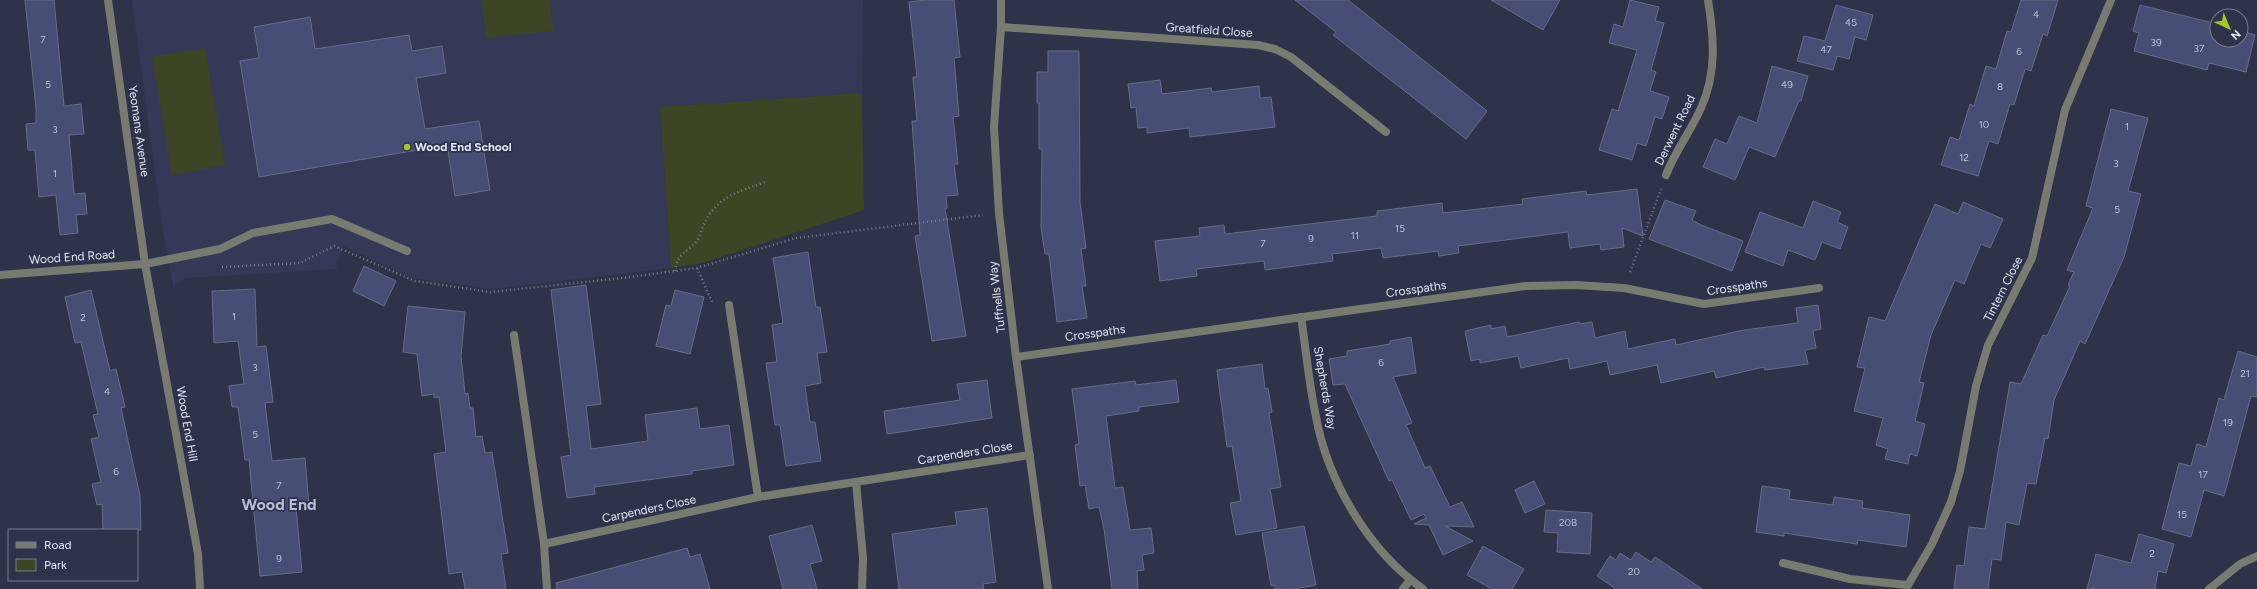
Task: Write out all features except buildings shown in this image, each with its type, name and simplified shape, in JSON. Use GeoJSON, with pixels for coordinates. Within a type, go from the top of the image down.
{"type":"FeatureCollection","features":[{"type":"Feature","properties":{"kind":"street","name":"Yeomans Avenue"},"geometry":{"type":"LineString","coordinates":[[108,0],[145,264]]}},
{"type":"Feature","properties":{"kind":"street","name":"Tuffnells Way"},"geometry":{"type":"LineString","coordinates":[[1001,0],[1001,27],[994,127],[999,213],[1016,357],[1048,589]]}},
{"type":"Feature","properties":{"kind":"street","name":"Derwent Road"},"geometry":{"type":"LineString","coordinates":[[1666,175],[1674,154],[1702,108],[1712,73],[1713,34],[1708,0]]}},
{"type":"Feature","properties":{"kind":"street","name":"Tintern Close"},"geometry":{"type":"LineString","coordinates":[[1783,563],[1850,579],[1908,585],[1932,544],[1951,502],[1960,471],[1976,386],[1988,345],[2032,258],[2065,110],[2111,0]]}},
{"type":"Feature","properties":{"kind":"street","name":"Greatfield Close"},"geometry":{"type":"LineString","coordinates":[[1001,27],[1258,45],[1275,49],[1291,57],[1386,132]]}},
{"type":"Feature","properties":{"kind":"street","name":"Wood End Road"},"geometry":{"type":"LineString","coordinates":[[0,275],[145,264],[220,249],[253,233],[332,219],[407,252]]}},
{"type":"Feature","properties":{"kind":"street","name":"Wood End Hill"},"geometry":{"type":"LineString","coordinates":[[145,264],[198,554],[200,589]]}},
{"type":"Feature","properties":{"kind":"street","name":"Crosspaths"},"geometry":{"type":"LineString","coordinates":[[1016,357],[1526,286],[1576,285],[1624,288],[1704,304],[1819,288]]}},
{"type":"Feature","properties":{"kind":"street"},"geometry":{"type":"LineString","coordinates":[[729,305],[758,497]]}},
{"type":"Feature","properties":{"kind":"street","name":"Shepherds Way"},"geometry":{"type":"LineString","coordinates":[[1302,317],[1316,418],[1330,467],[1350,505],[1376,544],[1410,580],[1423,589]]}},
{"type":"Feature","properties":{"kind":"street"},"geometry":{"type":"LineString","coordinates":[[514,336],[544,544],[547,589]]}},
{"type":"Feature","properties":{"kind":"street","name":"Carpenders Close"},"geometry":{"type":"LineString","coordinates":[[544,544],[758,497],[1030,455]]}},
{"type":"Feature","properties":{"kind":"street"},"geometry":{"type":"LineString","coordinates":[[856,482],[863,558],[862,589]]}},
{"type":"Feature","properties":{"kind":"street"},"geometry":{"type":"LineString","coordinates":[[2209,589],[2240,564],[2257,556]]}},
{"type":"Feature","properties":{"kind":"street"},"geometry":{"type":"LineString","coordinates":[[1403,589],[1410,580]]}},
{"type":"Feature","properties":{"kind":"path"},"geometry":{"type":"LineString","coordinates":[[1624,288],[1666,175]]}},
{"type":"Feature","properties":{"kind":"path"},"geometry":{"type":"LineString","coordinates":[[675,271],[678,258],[698,239],[704,222],[714,206],[725,197],[765,182]]}},
{"type":"Feature","properties":{"kind":"path"},"geometry":{"type":"LineString","coordinates":[[217,268],[300,263],[334,246],[415,281],[490,292],[697,268],[796,238],[999,213]]}},
{"type":"Feature","properties":{"kind":"shaded area","name":"Wood End School"},"geometry":{"type":"Polygon","coordinates":[[[132,0],[863,0],[862,93],[660,107],[671,268],[492,289],[413,278],[343,246],[340,257],[336,261],[337,269],[186,278],[176,284],[174,291],[162,224],[132,0]]]}},
{"type":"Feature","properties":{"kind":"green space"},"geometry":{"type":"Polygon","coordinates":[[[482,0],[550,0],[553,31],[486,38],[482,0]]]}},
{"type":"Feature","properties":{"kind":"green space"},"geometry":{"type":"Polygon","coordinates":[[[205,48],[225,165],[172,175],[152,57],[205,48]]]}},
{"type":"Feature","properties":{"kind":"green space"},"geometry":{"type":"Polygon","coordinates":[[[862,93],[864,210],[703,263],[671,268],[660,107],[862,93]]]}},
{"type":"Feature","properties":{"kind":"place","name":"Wood End School"},"geometry":{"type":"Point","coordinates":[407,147]}},
{"type":"Feature","properties":{"kind":"district","name":"Wood End"},"geometry":{"type":"Point","coordinates":[279,504]}}]}
